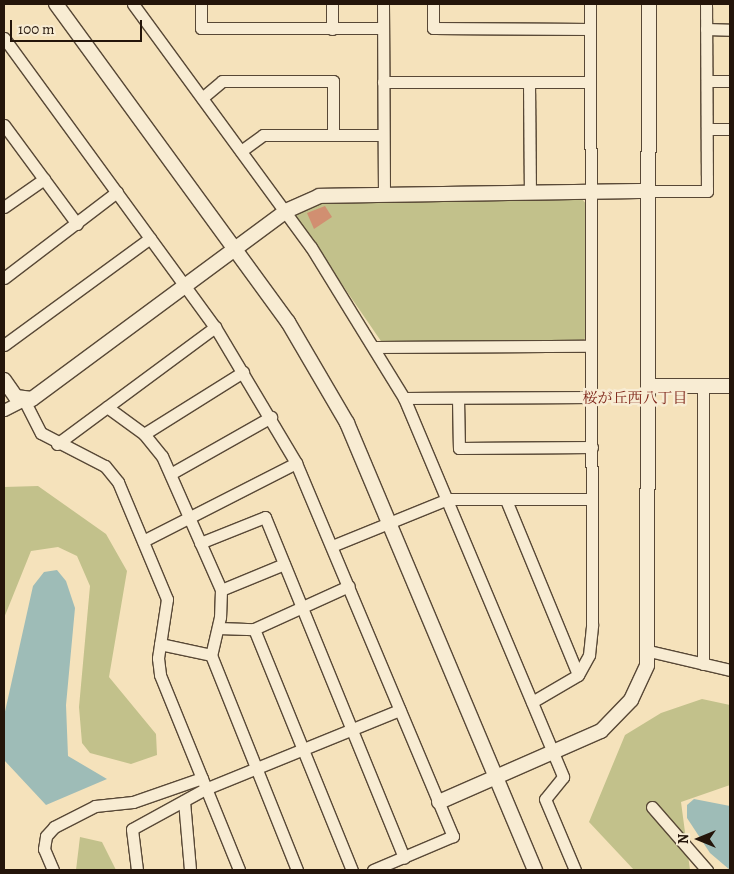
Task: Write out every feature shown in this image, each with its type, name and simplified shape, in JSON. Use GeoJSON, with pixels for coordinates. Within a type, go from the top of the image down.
{"type":"FeatureCollection","features":[{"type":"Feature","properties":{"kind":"street"},"geometry":{"type":"LineString","coordinates":[[56,4],[236,248],[310,358],[347,424],[391,522],[535,870]]}},
{"type":"Feature","properties":{"kind":"street"},"geometry":{"type":"LineString","coordinates":[[133,4],[286,211],[376,347],[404,398],[448,499],[563,777],[545,799],[575,870]]}},
{"type":"Feature","properties":{"kind":"street"},"geometry":{"type":"LineString","coordinates":[[201,4],[201,28],[383,28]]}},
{"type":"Feature","properties":{"kind":"street"},"geometry":{"type":"LineString","coordinates":[[332,4],[332,29]]}},
{"type":"Feature","properties":{"kind":"street"},"geometry":{"type":"LineString","coordinates":[[383,4],[384,193]]}},
{"type":"Feature","properties":{"kind":"street"},"geometry":{"type":"LineString","coordinates":[[433,4],[433,28],[590,29]]}},
{"type":"Feature","properties":{"kind":"street"},"geometry":{"type":"LineString","coordinates":[[532,702],[578,675],[589,655],[592,632],[590,4]]}},
{"type":"Feature","properties":{"kind":"street"},"geometry":{"type":"LineString","coordinates":[[439,802],[553,754],[617,718],[641,679],[649,651],[649,4]]}},
{"type":"Feature","properties":{"kind":"street"},"geometry":{"type":"LineString","coordinates":[[4,410],[24,400],[32,399],[286,211],[329,193],[707,191],[706,4]]}},
{"type":"Feature","properties":{"kind":"street"},"geometry":{"type":"LineString","coordinates":[[706,30],[730,30]]}},
{"type":"Feature","properties":{"kind":"street"},"geometry":{"type":"LineString","coordinates":[[4,38],[215,327],[296,463],[453,836],[373,870]]}},
{"type":"Feature","properties":{"kind":"street"},"geometry":{"type":"LineString","coordinates":[[202,98],[222,81],[333,81],[333,135]]}},
{"type":"Feature","properties":{"kind":"street"},"geometry":{"type":"LineString","coordinates":[[706,81],[730,81]]}},
{"type":"Feature","properties":{"kind":"street"},"geometry":{"type":"LineString","coordinates":[[383,82],[590,82]]}},
{"type":"Feature","properties":{"kind":"street"},"geometry":{"type":"LineString","coordinates":[[529,82],[530,192]]}},
{"type":"Feature","properties":{"kind":"street"},"geometry":{"type":"LineString","coordinates":[[4,125],[77,224]]}},
{"type":"Feature","properties":{"kind":"street"},"geometry":{"type":"LineString","coordinates":[[707,129],[730,129]]}},
{"type":"Feature","properties":{"kind":"street"},"geometry":{"type":"LineString","coordinates":[[241,151],[264,135],[383,136]]}},
{"type":"Feature","properties":{"kind":"street"},"geometry":{"type":"LineString","coordinates":[[4,207],[44,179]]}},
{"type":"Feature","properties":{"kind":"street"},"geometry":{"type":"LineString","coordinates":[[4,278],[117,192]]}},
{"type":"Feature","properties":{"kind":"street"},"geometry":{"type":"LineString","coordinates":[[4,345],[150,238]]}},
{"type":"Feature","properties":{"kind":"street"},"geometry":{"type":"LineString","coordinates":[[57,444],[215,327]]}},
{"type":"Feature","properties":{"kind":"street"},"geometry":{"type":"LineString","coordinates":[[376,347],[591,346]]}},
{"type":"Feature","properties":{"kind":"street"},"geometry":{"type":"LineString","coordinates":[[144,434],[243,372]]}},
{"type":"Feature","properties":{"kind":"street"},"geometry":{"type":"LineString","coordinates":[[4,380],[16,397],[24,400],[41,432],[57,444],[105,466],[118,482],[167,599],[160,644],[160,676],[239,870]]}},
{"type":"Feature","properties":{"kind":"street"},"geometry":{"type":"LineString","coordinates":[[649,386],[730,386]]}},
{"type":"Feature","properties":{"kind":"street"},"geometry":{"type":"LineString","coordinates":[[703,664],[704,386]]}},
{"type":"Feature","properties":{"kind":"street"},"geometry":{"type":"LineString","coordinates":[[404,398],[591,397]]}},
{"type":"Feature","properties":{"kind":"street"},"geometry":{"type":"LineString","coordinates":[[458,398],[459,448],[592,447]]}},
{"type":"Feature","properties":{"kind":"street"},"geometry":{"type":"LineString","coordinates":[[107,407],[144,434],[172,473],[220,590],[218,628],[211,655],[297,870]]}},
{"type":"Feature","properties":{"kind":"street"},"geometry":{"type":"LineString","coordinates":[[172,473],[270,417]]}},
{"type":"Feature","properties":{"kind":"street"},"geometry":{"type":"LineString","coordinates":[[143,541],[296,463]]}},
{"type":"Feature","properties":{"kind":"street"},"geometry":{"type":"LineString","coordinates":[[332,546],[448,499],[592,499]]}},
{"type":"Feature","properties":{"kind":"street"},"geometry":{"type":"LineString","coordinates":[[506,500],[578,675]]}},
{"type":"Feature","properties":{"kind":"street"},"geometry":{"type":"LineString","coordinates":[[200,543],[265,517],[404,858]]}},
{"type":"Feature","properties":{"kind":"street"},"geometry":{"type":"LineString","coordinates":[[220,590],[284,564]]}},
{"type":"Feature","properties":{"kind":"street"},"geometry":{"type":"LineString","coordinates":[[218,628],[254,630],[349,586]]}},
{"type":"Feature","properties":{"kind":"street"},"geometry":{"type":"LineString","coordinates":[[254,630],[352,870]]}},
{"type":"Feature","properties":{"kind":"street"},"geometry":{"type":"LineString","coordinates":[[160,644],[211,655]]}},
{"type":"Feature","properties":{"kind":"street"},"geometry":{"type":"LineString","coordinates":[[649,651],[730,670]]}},
{"type":"Feature","properties":{"kind":"street"},"geometry":{"type":"LineString","coordinates":[[53,870],[44,849],[54,827],[95,806],[133,802],[255,769],[400,710]]}},
{"type":"Feature","properties":{"kind":"street"},"geometry":{"type":"LineString","coordinates":[[137,870],[132,829],[184,801],[204,783]]}},
{"type":"Feature","properties":{"kind":"street"},"geometry":{"type":"LineString","coordinates":[[184,801],[190,870]]}},
{"type":"Feature","properties":{"kind":"street"},"geometry":{"type":"LineString","coordinates":[[652,807],[707,870]]}},
{"type":"Feature","properties":{"kind":"shaded area"},"geometry":{"type":"Polygon","coordinates":[[[330,199],[582,199],[587,205],[587,336],[582,342],[383,344],[297,219],[296,214],[309,205],[330,199]]]}},
{"type":"Feature","properties":{"kind":"shaded area"},"geometry":{"type":"Polygon","coordinates":[[[38,486],[106,534],[127,571],[109,677],[156,734],[157,755],[131,764],[90,753],[82,743],[79,707],[90,586],[77,556],[58,547],[31,551],[4,618],[4,487],[38,486]]]}},
{"type":"Feature","properties":{"kind":"shaded area"},"geometry":{"type":"Polygon","coordinates":[[[702,699],[730,705],[730,785],[681,802],[690,870],[634,870],[589,822],[625,735],[661,713],[702,699]]]}},
{"type":"Feature","properties":{"kind":"shaded area"},"geometry":{"type":"Polygon","coordinates":[[[80,837],[102,842],[116,870],[76,870],[80,837]]]}},
{"type":"Feature","properties":{"kind":"water"},"geometry":{"type":"Polygon","coordinates":[[[57,570],[66,581],[75,608],[66,705],[68,756],[107,779],[46,805],[4,760],[4,716],[33,586],[44,572],[57,570]]]}},
{"type":"Feature","properties":{"kind":"water"},"geometry":{"type":"Polygon","coordinates":[[[694,799],[730,806],[730,870],[710,853],[687,818],[687,805],[694,799]]]}},
{"type":"Feature","properties":{"kind":"building"},"geometry":{"type":"Polygon","coordinates":[[[325,206],[332,217],[314,229],[307,213],[325,206]]]}},
{"type":"Feature","properties":{"kind":"district","name":"桜が丘西八丁目"},"geometry":{"type":"Point","coordinates":[635,399]}}]}
